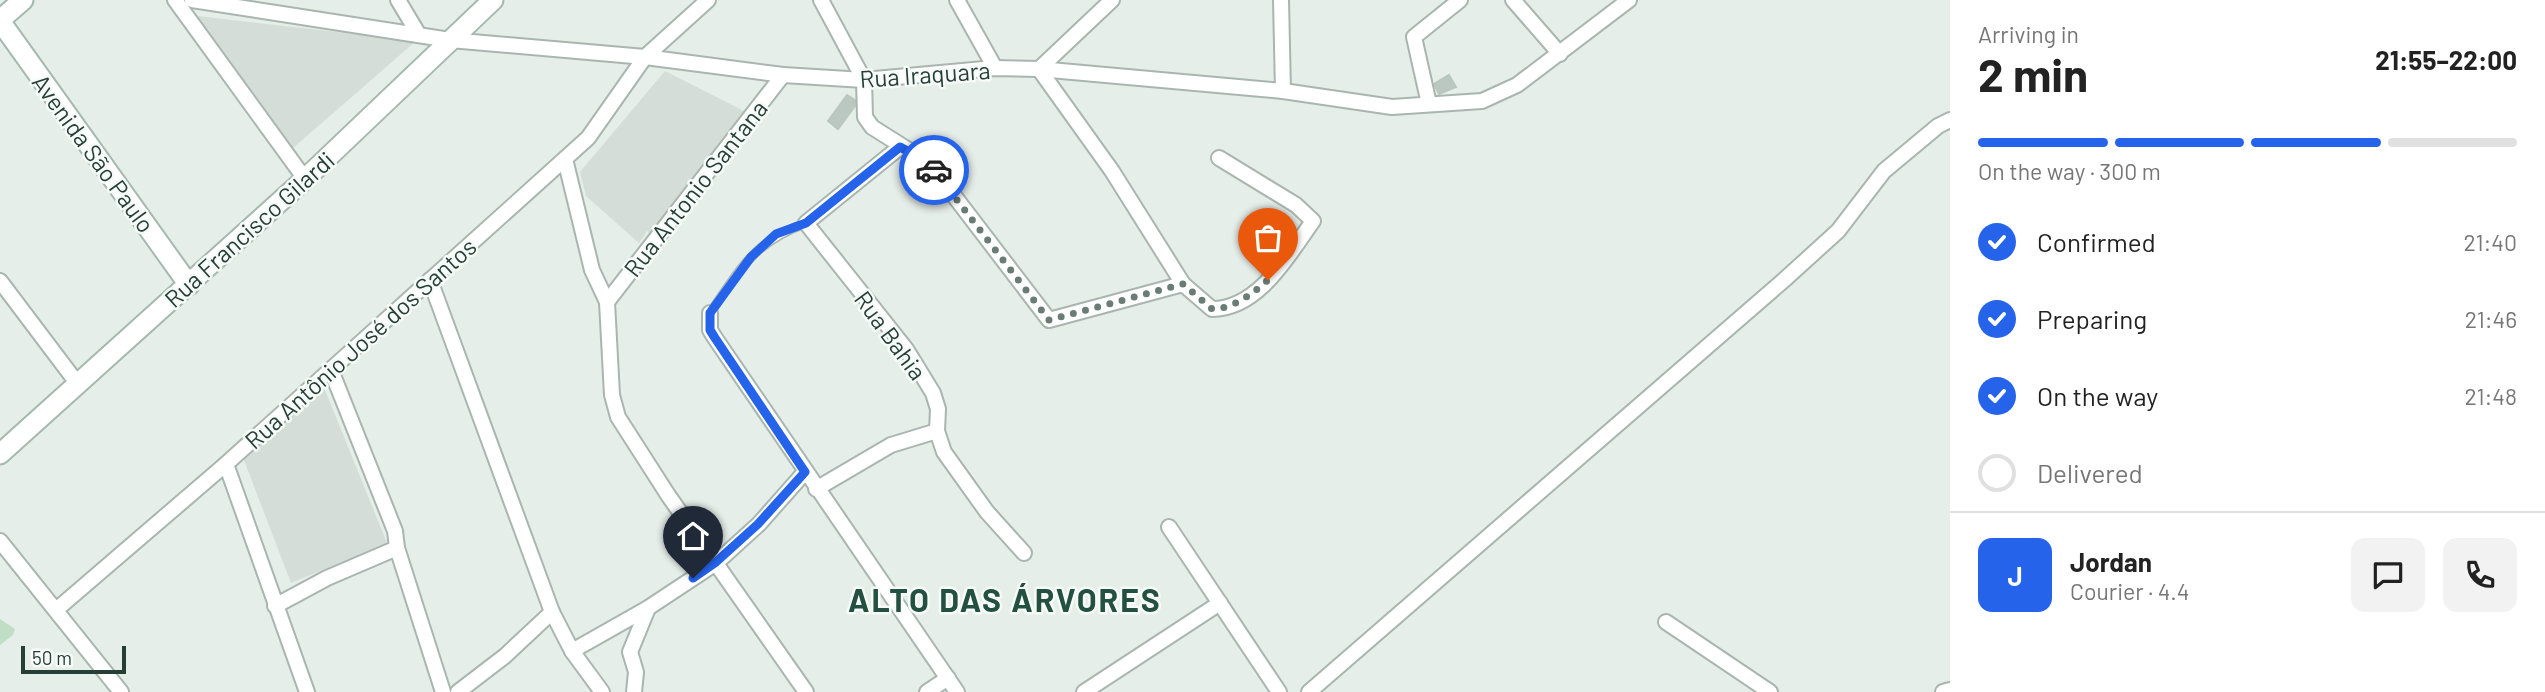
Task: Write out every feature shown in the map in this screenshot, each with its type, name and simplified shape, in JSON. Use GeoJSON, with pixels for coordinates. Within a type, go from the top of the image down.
{"type":"FeatureCollection","features":[{"type":"Feature","properties":{"kind":"street"},"geometry":{"type":"LineString","coordinates":[[0,20],[23,0]]}},
{"type":"Feature","properties":{"kind":"street"},"geometry":{"type":"LineString","coordinates":[[175,0],[305,179]]}},
{"type":"Feature","properties":{"kind":"street"},"geometry":{"type":"LineString","coordinates":[[398,0],[419,35]]}},
{"type":"Feature","properties":{"kind":"street","name":"Rua Antônio José dos Santos"},"geometry":{"type":"LineString","coordinates":[[56,610],[226,464],[565,159],[587,138],[645,57],[708,0]]}},
{"type":"Feature","properties":{"kind":"street"},"geometry":{"type":"LineString","coordinates":[[821,0],[864,80],[865,117],[872,127],[929,163],[1049,320],[1183,284]]}},
{"type":"Feature","properties":{"kind":"street"},"geometry":{"type":"LineString","coordinates":[[957,0],[995,68]]}},
{"type":"Feature","properties":{"kind":"street"},"geometry":{"type":"LineString","coordinates":[[1112,0],[1039,69],[1112,171],[1183,284],[1212,309],[1224,309],[1255,292],[1280,269],[1314,221],[1296,205],[1219,158]]}},
{"type":"Feature","properties":{"kind":"street"},"geometry":{"type":"LineString","coordinates":[[1281,0],[1283,91]]}},
{"type":"Feature","properties":{"kind":"street"},"geometry":{"type":"LineString","coordinates":[[1429,104],[1414,37],[1460,0]]}},
{"type":"Feature","properties":{"kind":"street"},"geometry":{"type":"LineString","coordinates":[[1513,0],[1560,54]]}},
{"type":"Feature","properties":{"kind":"street","name":"Rua Iraquara"},"geometry":{"type":"LineString","coordinates":[[201,1],[450,40],[645,57],[783,75],[864,80],[995,68],[1039,69],[1283,91],[1392,107],[1482,101],[1497,96],[1560,54],[1629,0]]}},
{"type":"Feature","properties":{"kind":"street","name":"Rua Francisco Gilardi"},"geometry":{"type":"LineString","coordinates":[[0,454],[305,179],[490,1]]}},
{"type":"Feature","properties":{"kind":"street","name":"Avenida São Paulo"},"geometry":{"type":"LineString","coordinates":[[0,20],[188,285]]}},
{"type":"Feature","properties":{"kind":"street","name":"Rua Antonio Santana"},"geometry":{"type":"LineString","coordinates":[[607,302],[783,75]]}},
{"type":"Feature","properties":{"kind":"street"},"geometry":{"type":"LineString","coordinates":[[1309,692],[1838,231],[1884,171],[1938,126],[1950,120]]}},
{"type":"Feature","properties":{"kind":"street"},"geometry":{"type":"LineString","coordinates":[[806,223],[900,147]]}},
{"type":"Feature","properties":{"kind":"street"},"geometry":{"type":"LineString","coordinates":[[565,159],[592,270],[607,302],[612,395],[618,417],[806,692]]}},
{"type":"Feature","properties":{"kind":"street","name":"Rua Bahia"},"geometry":{"type":"LineString","coordinates":[[806,223],[922,373],[938,409],[937,431],[944,452],[959,477],[1024,553]]}},
{"type":"Feature","properties":{"kind":"street"},"geometry":{"type":"LineString","coordinates":[[430,280],[552,612],[572,651],[602,692]]}},
{"type":"Feature","properties":{"kind":"street"},"geometry":{"type":"LineString","coordinates":[[0,281],[77,383]]}},
{"type":"Feature","properties":{"kind":"street"},"geometry":{"type":"LineString","coordinates":[[710,313],[710,330],[715,338],[957,692]]}},
{"type":"Feature","properties":{"kind":"street"},"geometry":{"type":"LineString","coordinates":[[331,370],[395,531],[397,548],[443,692]]}},
{"type":"Feature","properties":{"kind":"street"},"geometry":{"type":"LineString","coordinates":[[816,489],[891,445],[937,431]]}},
{"type":"Feature","properties":{"kind":"street"},"geometry":{"type":"LineString","coordinates":[[226,464],[307,692]]}},
{"type":"Feature","properties":{"kind":"street"},"geometry":{"type":"LineString","coordinates":[[572,651],[648,608],[716,562],[758,524],[805,472]]}},
{"type":"Feature","properties":{"kind":"street"},"geometry":{"type":"LineString","coordinates":[[1169,527],[1279,692]]}},
{"type":"Feature","properties":{"kind":"street"},"geometry":{"type":"LineString","coordinates":[[0,541],[121,692]]}},
{"type":"Feature","properties":{"kind":"street"},"geometry":{"type":"LineString","coordinates":[[275,606],[327,578],[397,548]]}},
{"type":"Feature","properties":{"kind":"street"},"geometry":{"type":"LineString","coordinates":[[1084,692],[1220,603]]}},
{"type":"Feature","properties":{"kind":"street"},"geometry":{"type":"LineString","coordinates":[[634,692],[636,672],[630,652],[648,608]]}},
{"type":"Feature","properties":{"kind":"street"},"geometry":{"type":"LineString","coordinates":[[458,692],[505,656],[552,612]]}},
{"type":"Feature","properties":{"kind":"street"},"geometry":{"type":"LineString","coordinates":[[1666,622],[1769,692]]}},
{"type":"Feature","properties":{"kind":"street"},"geometry":{"type":"LineString","coordinates":[[927,692],[948,678]]}},
{"type":"Feature","properties":{"kind":"street"},"geometry":{"type":"LineString","coordinates":[[1942,692],[1950,690]]}},
{"type":"Feature","properties":{"kind":"lane"},"geometry":{"type":"LineString","coordinates":[[710,313],[766,241],[806,223]]}},
{"type":"Feature","properties":{"kind":"shaded area"},"geometry":{"type":"Polygon","coordinates":[[[197,16],[416,41],[293,148],[197,16]]]}},
{"type":"Feature","properties":{"kind":"shaded area"},"geometry":{"type":"Polygon","coordinates":[[[665,71],[746,112],[653,235],[647,231],[639,243],[586,196],[580,172],[665,71]]]}},
{"type":"Feature","properties":{"kind":"shaded area"},"geometry":{"type":"Polygon","coordinates":[[[321,380],[387,543],[291,583],[242,455],[321,380]]]}},
{"type":"Feature","properties":{"kind":"green space"},"geometry":{"type":"Polygon","coordinates":[[[0,619],[15,629],[13,635],[0,645],[0,619]]]}},
{"type":"Feature","properties":{"kind":"building"},"geometry":{"type":"Polygon","coordinates":[[[1449,75],[1456,87],[1439,94],[1434,84],[1449,75]]]}},
{"type":"Feature","properties":{"kind":"building"},"geometry":{"type":"Polygon","coordinates":[[[847,95],[855,100],[855,106],[838,129],[828,121],[847,95]]]}},
{"type":"Feature","properties":{"kind":"way so far"},"geometry":{"type":"LineString","coordinates":[[934,170],[1049,320],[1183,284],[1212,309],[1224,309],[1255,292],[1268,280]]}},
{"type":"Feature","properties":{"kind":"district","name":"ALTO DAS ÁRVORES"},"geometry":{"type":"Point","coordinates":[1005,599]}},
{"type":"Feature","properties":{"kind":"route"},"geometry":{"type":"LineString","coordinates":[[693,578],[716,562],[758,524],[792,483],[805,472],[710,330],[710,313],[766,241],[776,234],[806,223],[900,147],[929,163],[934,170]]}}]}
